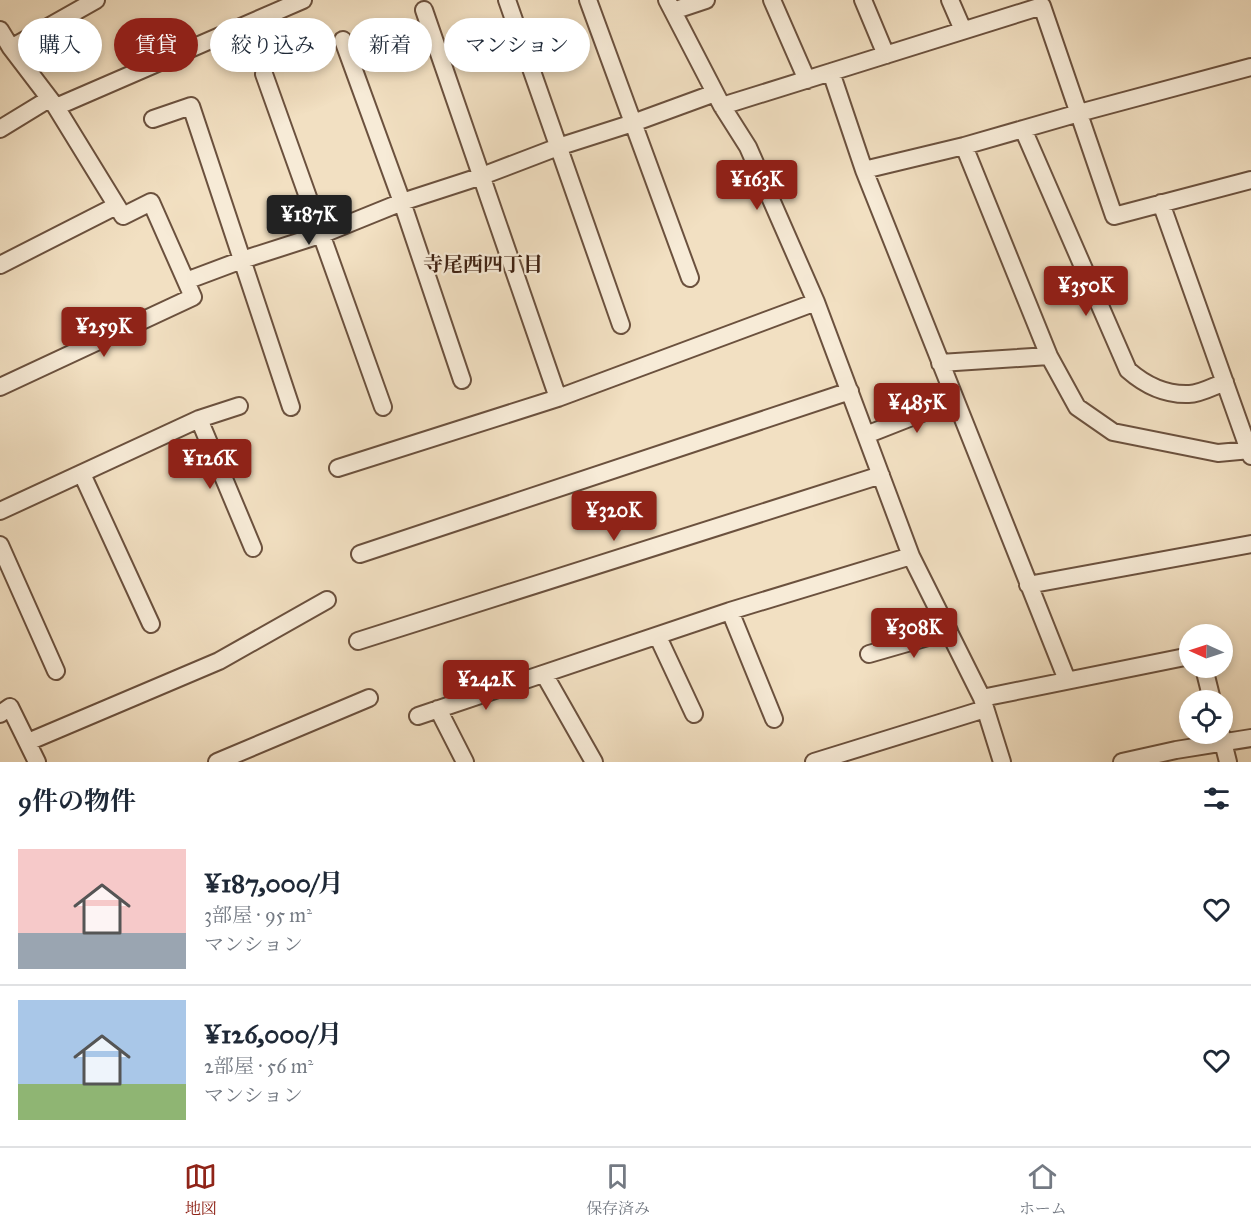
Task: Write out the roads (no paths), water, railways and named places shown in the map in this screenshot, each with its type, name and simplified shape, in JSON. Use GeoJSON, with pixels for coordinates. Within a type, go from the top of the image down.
{"type":"FeatureCollection","features":[{"type":"Feature","properties":{"kind":"street"},"geometry":{"type":"LineString","coordinates":[[11,48],[96,0]]}},
{"type":"Feature","properties":{"kind":"street"},"geometry":{"type":"LineString","coordinates":[[0,129],[53,103],[303,0]]}},
{"type":"Feature","properties":{"kind":"street"},"geometry":{"type":"LineString","coordinates":[[507,0],[621,325]]}},
{"type":"Feature","properties":{"kind":"street"},"geometry":{"type":"LineString","coordinates":[[588,0],[690,278]]}},
{"type":"Feature","properties":{"kind":"street"},"geometry":{"type":"LineString","coordinates":[[706,0],[670,6],[719,100],[748,147],[816,302],[911,556],[984,703],[1002,762]]}},
{"type":"Feature","properties":{"kind":"street"},"geometry":{"type":"LineString","coordinates":[[772,0],[807,80]]}},
{"type":"Feature","properties":{"kind":"street"},"geometry":{"type":"LineString","coordinates":[[863,0],[886,55]]}},
{"type":"Feature","properties":{"kind":"street"},"geometry":{"type":"LineString","coordinates":[[950,0],[963,30]]}},
{"type":"Feature","properties":{"kind":"street"},"geometry":{"type":"LineString","coordinates":[[186,281],[323,234],[402,202],[482,176],[558,147],[633,123],[807,80],[1041,3],[1114,216],[1251,180]]}},
{"type":"Feature","properties":{"kind":"street"},"geometry":{"type":"LineString","coordinates":[[424,10],[558,398]]}},
{"type":"Feature","properties":{"kind":"street"},"geometry":{"type":"LineString","coordinates":[[0,30],[53,103],[123,216],[151,202],[193,297],[0,387]]}},
{"type":"Feature","properties":{"kind":"street"},"geometry":{"type":"LineString","coordinates":[[343,40],[402,202],[462,381]]}},
{"type":"Feature","properties":{"kind":"street"},"geometry":{"type":"LineString","coordinates":[[864,170],[964,146],[1251,67]]}},
{"type":"Feature","properties":{"kind":"street"},"geometry":{"type":"LineString","coordinates":[[831,72],[864,170],[1067,680]]}},
{"type":"Feature","properties":{"kind":"street"},"geometry":{"type":"LineString","coordinates":[[264,74],[383,407]]}},
{"type":"Feature","properties":{"kind":"street"},"geometry":{"type":"LineString","coordinates":[[153,119],[191,106],[291,407]]}},
{"type":"Feature","properties":{"kind":"street"},"geometry":{"type":"LineString","coordinates":[[1023,129],[1128,370],[1145,384],[1179,393],[1190,394],[1225,382]]}},
{"type":"Feature","properties":{"kind":"street"},"geometry":{"type":"LineString","coordinates":[[964,146],[1049,356],[1077,407],[1113,432],[1218,453],[1250,452],[1161,203]]}},
{"type":"Feature","properties":{"kind":"street"},"geometry":{"type":"LineString","coordinates":[[0,265],[116,206]]}},
{"type":"Feature","properties":{"kind":"street"},"geometry":{"type":"LineString","coordinates":[[338,468],[558,398],[816,302]]}},
{"type":"Feature","properties":{"kind":"street"},"geometry":{"type":"LineString","coordinates":[[940,363],[1049,356]]}},
{"type":"Feature","properties":{"kind":"street"},"geometry":{"type":"LineString","coordinates":[[360,554],[850,391]]}},
{"type":"Feature","properties":{"kind":"street"},"geometry":{"type":"LineString","coordinates":[[866,435],[955,400]]}},
{"type":"Feature","properties":{"kind":"street"},"geometry":{"type":"LineString","coordinates":[[0,511],[199,419],[239,406]]}},
{"type":"Feature","properties":{"kind":"street"},"geometry":{"type":"LineString","coordinates":[[199,419],[253,548]]}},
{"type":"Feature","properties":{"kind":"street"},"geometry":{"type":"LineString","coordinates":[[82,474],[151,624]]}},
{"type":"Feature","properties":{"kind":"street"},"geometry":{"type":"LineString","coordinates":[[358,641],[881,475]]}},
{"type":"Feature","properties":{"kind":"street"},"geometry":{"type":"LineString","coordinates":[[1028,585],[1251,544]]}},
{"type":"Feature","properties":{"kind":"street"},"geometry":{"type":"LineString","coordinates":[[0,545],[56,671]]}},
{"type":"Feature","properties":{"kind":"street"},"geometry":{"type":"LineString","coordinates":[[418,716],[730,611],[911,556]]}},
{"type":"Feature","properties":{"kind":"street"},"geometry":{"type":"LineString","coordinates":[[28,742],[219,661],[327,600]]}},
{"type":"Feature","properties":{"kind":"street"},"geometry":{"type":"LineString","coordinates":[[730,611],[774,719]]}},
{"type":"Feature","properties":{"kind":"street"},"geometry":{"type":"LineString","coordinates":[[869,654],[949,631]]}},
{"type":"Feature","properties":{"kind":"street"},"geometry":{"type":"LineString","coordinates":[[658,637],[694,714]]}},
{"type":"Feature","properties":{"kind":"street"},"geometry":{"type":"LineString","coordinates":[[814,762],[984,703],[1067,680],[1179,658]]}},
{"type":"Feature","properties":{"kind":"street"},"geometry":{"type":"LineString","coordinates":[[544,674],[594,762]]}},
{"type":"Feature","properties":{"kind":"street"},"geometry":{"type":"LineString","coordinates":[[217,762],[369,698]]}},
{"type":"Feature","properties":{"kind":"street"},"geometry":{"type":"LineString","coordinates":[[0,714],[10,707],[37,762]]}},
{"type":"Feature","properties":{"kind":"street"},"geometry":{"type":"LineString","coordinates":[[438,709],[465,762]]}},
{"type":"Feature","properties":{"kind":"street"},"geometry":{"type":"LineString","coordinates":[[1233,738],[1251,738]]}},
{"type":"Feature","properties":{"kind":"street"},"geometry":{"type":"LineString","coordinates":[[1122,762],[1199,744]]}},
{"type":"Feature","properties":{"kind":"street"},"geometry":{"type":"LineString","coordinates":[[1224,744],[1228,762]]}},
{"type":"Feature","properties":{"kind":"district","name":"寺尾西四丁目"},"geometry":{"type":"Point","coordinates":[483,264]}}]}
